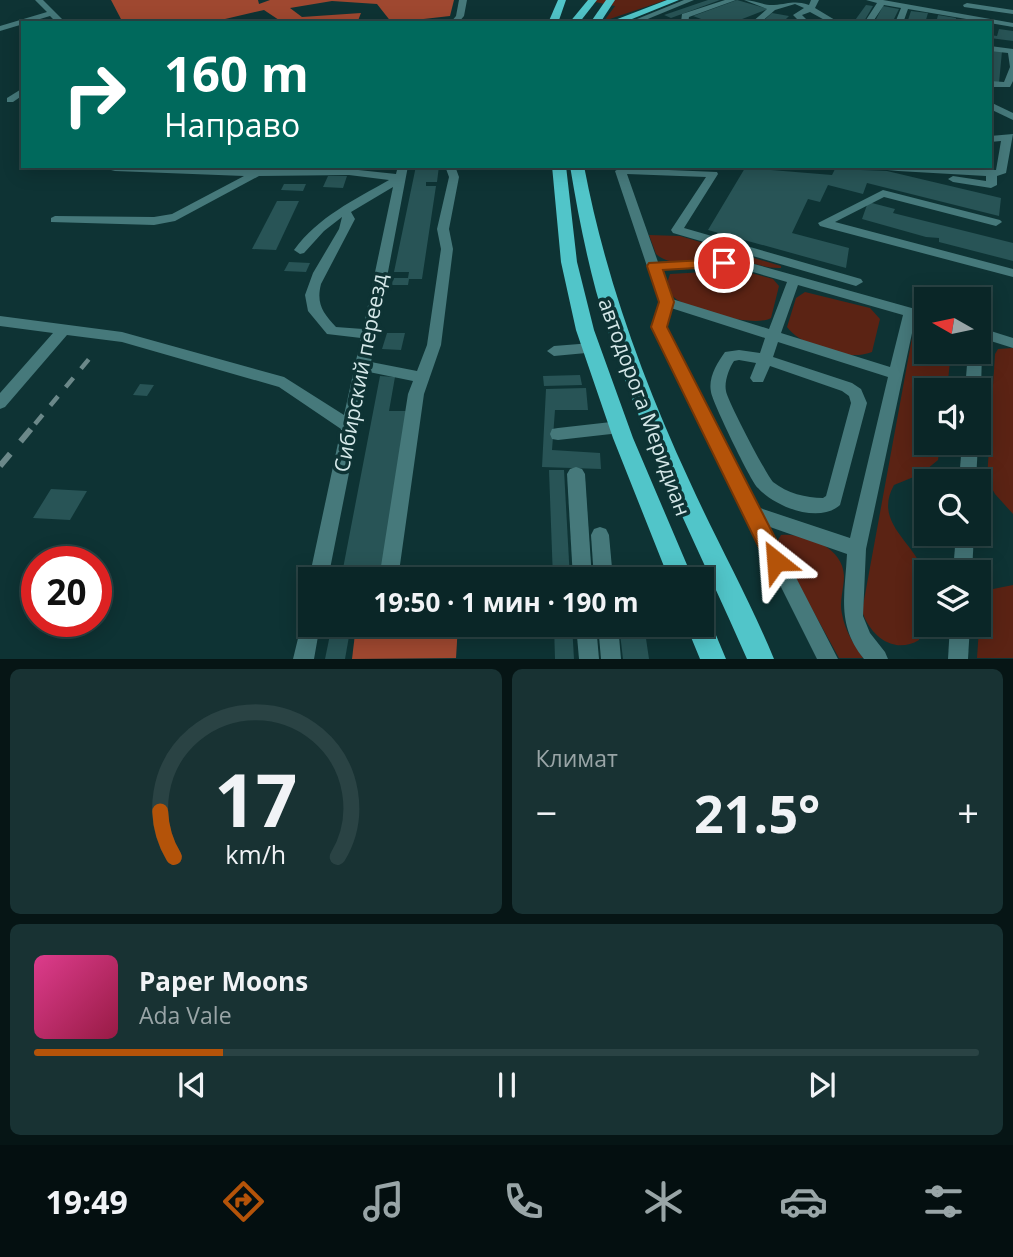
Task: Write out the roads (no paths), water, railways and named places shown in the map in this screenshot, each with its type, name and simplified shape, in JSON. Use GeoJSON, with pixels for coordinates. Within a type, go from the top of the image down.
{"type":"FeatureCollection","features":[{"type":"Feature","properties":{"kind":"main road"},"geometry":{"type":"LineString","coordinates":[[555,21],[562,0]]}},
{"type":"Feature","properties":{"kind":"main road"},"geometry":{"type":"LineString","coordinates":[[619,21],[674,0]]}},
{"type":"Feature","properties":{"kind":"main road"},"geometry":{"type":"LineString","coordinates":[[596,21],[609,2]]}},
{"type":"Feature","properties":{"kind":"main road"},"geometry":{"type":"LineString","coordinates":[[576,21],[590,4]]}},
{"type":"Feature","properties":{"kind":"main road","name":"автодорога Меридиан"},"geometry":{"type":"LineString","coordinates":[[559,168],[571,270],[592,348],[676,567]]}},
{"type":"Feature","properties":{"kind":"main road","name":"автодорога Меридиан"},"geometry":{"type":"LineString","coordinates":[[577,168],[582,199],[616,329],[761,659]]}},
{"type":"Feature","properties":{"kind":"main road"},"geometry":{"type":"LineString","coordinates":[[704,637],[713,659]]}},
{"type":"Feature","properties":{"kind":"street"},"geometry":{"type":"LineString","coordinates":[[39,0],[60,21]]}},
{"type":"Feature","properties":{"kind":"street"},"geometry":{"type":"LineString","coordinates":[[456,21],[460,16],[463,0]]}},
{"type":"Feature","properties":{"kind":"street"},"geometry":{"type":"LineString","coordinates":[[633,21],[642,14],[690,0]]}},
{"type":"Feature","properties":{"kind":"street"},"geometry":{"type":"LineString","coordinates":[[686,21],[685,16],[732,0]]}},
{"type":"Feature","properties":{"kind":"street"},"geometry":{"type":"LineString","coordinates":[[748,0],[772,8]]}},
{"type":"Feature","properties":{"kind":"street"},"geometry":{"type":"LineString","coordinates":[[757,21],[772,8],[795,0],[832,21]]}},
{"type":"Feature","properties":{"kind":"street"},"geometry":{"type":"LineString","coordinates":[[811,9],[815,0]]}},
{"type":"Feature","properties":{"kind":"street"},"geometry":{"type":"LineString","coordinates":[[870,0],[962,20],[1010,20]]}},
{"type":"Feature","properties":{"kind":"street"},"geometry":{"type":"LineString","coordinates":[[869,21],[882,2]]}},
{"type":"Feature","properties":{"kind":"street"},"geometry":{"type":"LineString","coordinates":[[967,5],[1010,20]]}},
{"type":"Feature","properties":{"kind":"street"},"geometry":{"type":"LineString","coordinates":[[900,21],[905,7]]}},
{"type":"Feature","properties":{"kind":"street"},"geometry":{"type":"LineString","coordinates":[[804,21],[797,15],[802,10],[811,9]]}},
{"type":"Feature","properties":{"kind":"street"},"geometry":{"type":"LineString","coordinates":[[931,21],[933,12]]}},
{"type":"Feature","properties":{"kind":"street"},"geometry":{"type":"LineString","coordinates":[[26,21],[51,13]]}},
{"type":"Feature","properties":{"kind":"street"},"geometry":{"type":"LineString","coordinates":[[992,32],[993,27],[1010,20]]}},
{"type":"Feature","properties":{"kind":"street"},"geometry":{"type":"LineString","coordinates":[[0,29],[21,22]]}},
{"type":"Feature","properties":{"kind":"street"},"geometry":{"type":"LineString","coordinates":[[992,36],[1013,43]]}},
{"type":"Feature","properties":{"kind":"street"},"geometry":{"type":"LineString","coordinates":[[992,48],[1012,51],[1013,68],[1007,85],[992,84]]}},
{"type":"Feature","properties":{"kind":"street"},"geometry":{"type":"LineString","coordinates":[[10,100],[21,92]]}},
{"type":"Feature","properties":{"kind":"street"},"geometry":{"type":"LineString","coordinates":[[992,106],[1013,117]]}},
{"type":"Feature","properties":{"kind":"street"},"geometry":{"type":"LineString","coordinates":[[914,168],[1001,173],[1010,138],[992,139]]}},
{"type":"Feature","properties":{"kind":"street"},"geometry":{"type":"LineString","coordinates":[[115,168],[257,173],[401,172]]}},
{"type":"Feature","properties":{"kind":"street"},"geometry":{"type":"LineString","coordinates":[[391,567],[416,394],[434,345],[447,249],[443,229],[454,177],[451,168]]}},
{"type":"Feature","properties":{"kind":"street"},"geometry":{"type":"LineString","coordinates":[[300,250],[307,240],[401,172]]}},
{"type":"Feature","properties":{"kind":"street","name":"Сибирский переезд"},"geometry":{"type":"LineString","coordinates":[[321,567],[401,172]]}},
{"type":"Feature","properties":{"kind":"street"},"geometry":{"type":"LineString","coordinates":[[828,659],[750,513],[659,327],[666,302],[620,172],[713,174],[677,230],[856,282]]}},
{"type":"Feature","properties":{"kind":"street"},"geometry":{"type":"LineString","coordinates":[[54,220],[154,220],[175,217],[257,173]]}},
{"type":"Feature","properties":{"kind":"street"},"geometry":{"type":"LineString","coordinates":[[939,176],[991,185],[992,173]]}},
{"type":"Feature","properties":{"kind":"street"},"geometry":{"type":"LineString","coordinates":[[996,222],[883,193],[824,223],[1013,273]]}},
{"type":"Feature","properties":{"kind":"street"},"geometry":{"type":"LineString","coordinates":[[345,212],[349,219],[343,237],[324,261],[312,294],[312,304],[332,331],[367,334]]}},
{"type":"Feature","properties":{"kind":"street"},"geometry":{"type":"LineString","coordinates":[[654,266],[736,263],[914,313]]}},
{"type":"Feature","properties":{"kind":"street"},"geometry":{"type":"LineString","coordinates":[[758,377],[794,279]]}},
{"type":"Feature","properties":{"kind":"street"},"geometry":{"type":"LineString","coordinates":[[666,302],[895,374]]}},
{"type":"Feature","properties":{"kind":"street"},"geometry":{"type":"LineString","coordinates":[[0,321],[122,337],[284,383],[350,427]]}},
{"type":"Feature","properties":{"kind":"street"},"geometry":{"type":"LineString","coordinates":[[878,659],[862,640],[853,616],[857,549],[895,374],[914,324]]}},
{"type":"Feature","properties":{"kind":"street"},"geometry":{"type":"LineString","coordinates":[[0,403],[63,330]]}},
{"type":"Feature","properties":{"kind":"street"},"geometry":{"type":"LineString","coordinates":[[991,336],[1013,343]]}},
{"type":"Feature","properties":{"kind":"street"},"geometry":{"type":"LineString","coordinates":[[554,351],[592,348]]}},
{"type":"Feature","properties":{"kind":"street"},"geometry":{"type":"LineString","coordinates":[[730,356],[765,359],[847,387],[856,393],[859,403],[841,475],[834,500],[827,506],[803,503],[766,488],[718,391],[722,367],[730,356]]}},
{"type":"Feature","properties":{"kind":"street"},"geometry":{"type":"LineString","coordinates":[[361,365],[422,377]]}},
{"type":"Feature","properties":{"kind":"street"},"geometry":{"type":"LineString","coordinates":[[558,434],[620,426]]}},
{"type":"Feature","properties":{"kind":"street"},"geometry":{"type":"LineString","coordinates":[[576,474],[582,567]]}},
{"type":"Feature","properties":{"kind":"street"},"geometry":{"type":"LineString","coordinates":[[750,513],[857,549]]}},
{"type":"Feature","properties":{"kind":"street"},"geometry":{"type":"LineString","coordinates":[[600,535],[603,567]]}},
{"type":"Feature","properties":{"kind":"street"},"geometry":{"type":"LineString","coordinates":[[303,659],[308,637]]}},
{"type":"Feature","properties":{"kind":"street"},"geometry":{"type":"LineString","coordinates":[[587,637],[589,659]]}},
{"type":"Feature","properties":{"kind":"street"},"geometry":{"type":"LineString","coordinates":[[609,637],[611,659]]}},
{"type":"Feature","properties":{"kind":"street"},"geometry":{"type":"LineString","coordinates":[[958,659],[959,637]]}},
{"type":"Feature","properties":{"kind":"railway"},"geometry":{"type":"LineString","coordinates":[[35,424],[94,353]]}},
{"type":"Feature","properties":{"kind":"railway"},"geometry":{"type":"LineString","coordinates":[[0,466],[36,423]]}}]}
